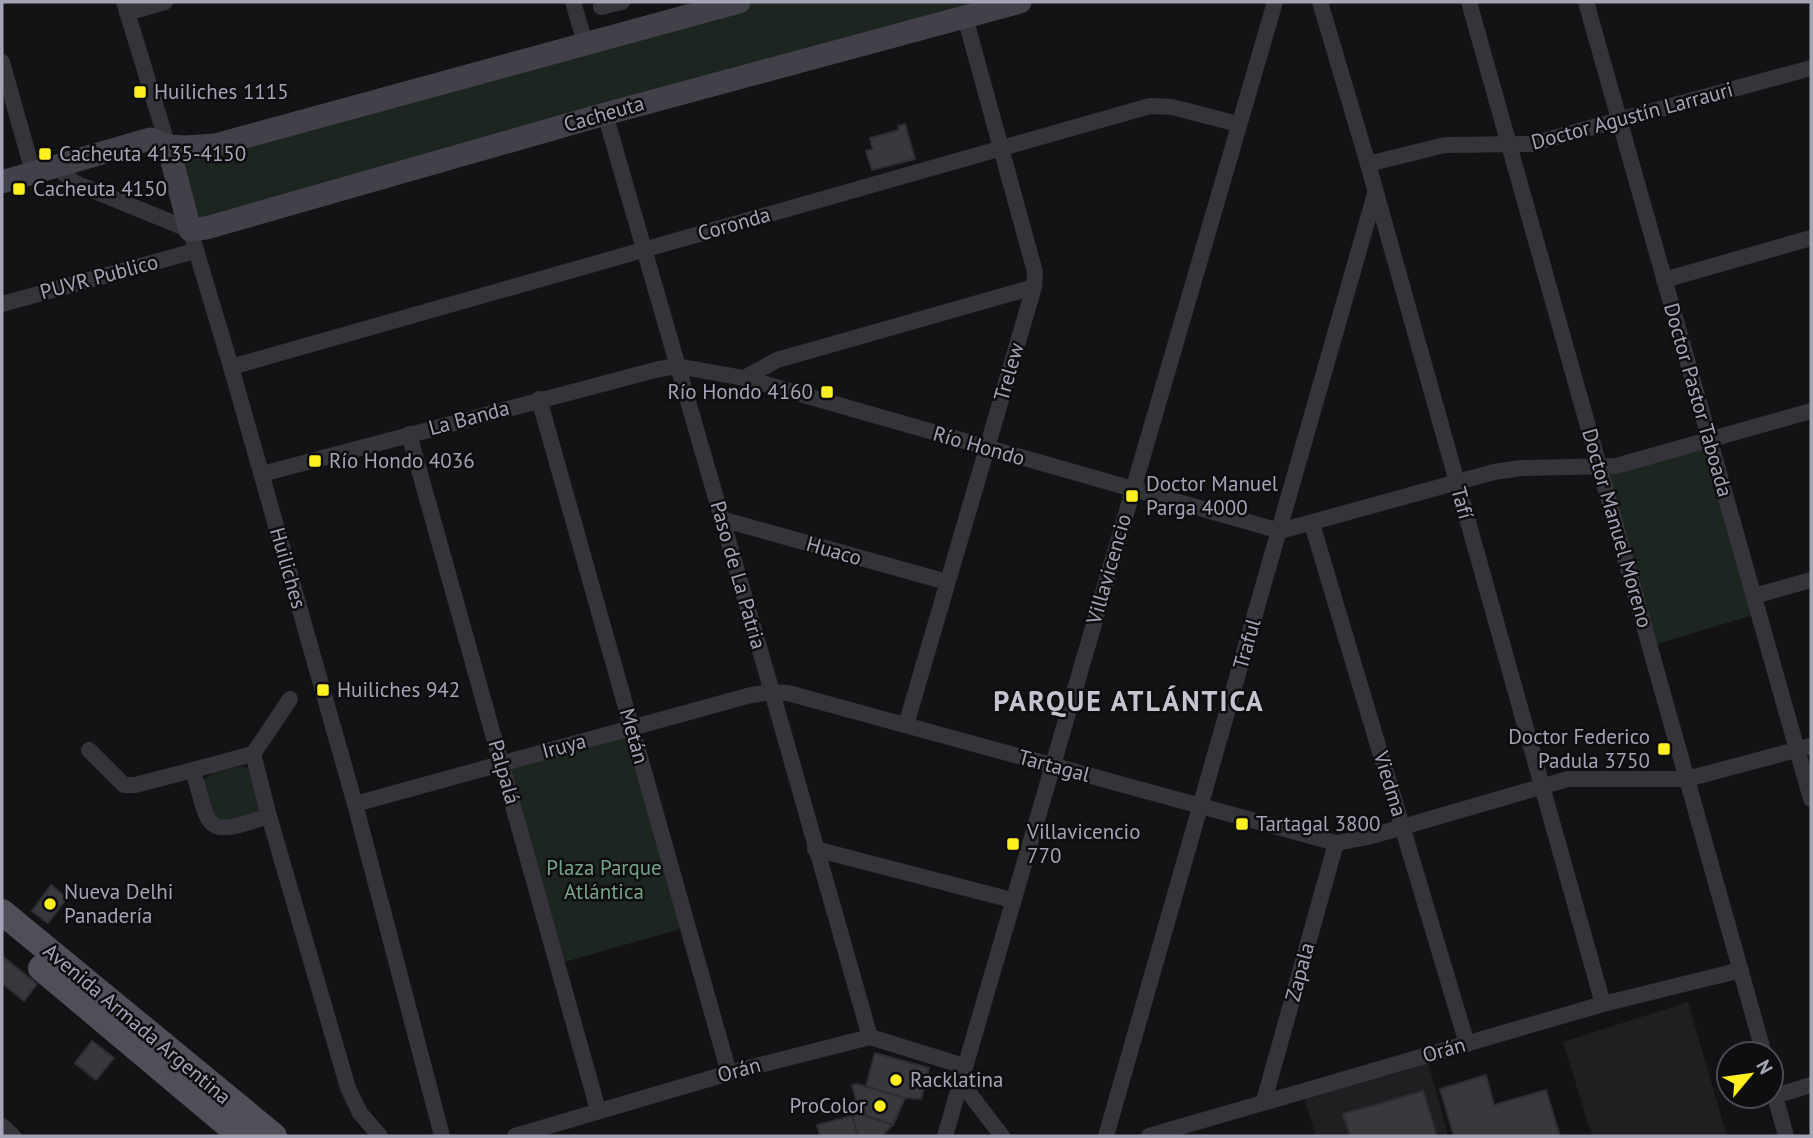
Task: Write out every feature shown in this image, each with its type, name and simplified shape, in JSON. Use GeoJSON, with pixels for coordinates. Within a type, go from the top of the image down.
{"type":"FeatureCollection","features":[{"type":"Feature","properties":{"kind":"main road","name":"Avenida Armada Argentina"},"geometry":{"type":"LineString","coordinates":[[5,926],[238,1129],[274,1136]]}},
{"type":"Feature","properties":{"kind":"street"},"geometry":{"type":"LineString","coordinates":[[126,7],[165,2]]}},
{"type":"Feature","properties":{"kind":"street"},"geometry":{"type":"LineString","coordinates":[[573,2],[585,43]]}},
{"type":"Feature","properties":{"kind":"street"},"geometry":{"type":"LineString","coordinates":[[601,7],[622,2]]}},
{"type":"Feature","properties":{"kind":"street"},"geometry":{"type":"LineString","coordinates":[[2,182],[150,139],[168,146],[215,145],[739,2]]}},
{"type":"Feature","properties":{"kind":"street","name":"Cacheuta"},"geometry":{"type":"LineString","coordinates":[[192,240],[206,228],[605,114],[1020,2]]}},
{"type":"Feature","properties":{"kind":"street"},"geometry":{"type":"LineString","coordinates":[[1273,8],[1287,2]]}},
{"type":"Feature","properties":{"kind":"street"},"geometry":{"type":"LineString","coordinates":[[1306,2],[1326,21]]}},
{"type":"Feature","properties":{"kind":"street","name":"Tafí"},"geometry":{"type":"LineString","coordinates":[[1320,2],[1368,163],[1603,1004]]}},
{"type":"Feature","properties":{"kind":"street","name":"Doctor Manuel Moreno"},"geometry":{"type":"LineString","coordinates":[[1469,2],[1760,1040]]}},
{"type":"Feature","properties":{"kind":"street","name":"Doctor Pastor Taboada"},"geometry":{"type":"LineString","coordinates":[[1587,2],[1754,596],[1804,748],[1811,799]]}},
{"type":"Feature","properties":{"kind":"street","name":"Huiliches"},"geometry":{"type":"LineString","coordinates":[[126,7],[355,804],[442,1136]]}},
{"type":"Feature","properties":{"kind":"street","name":"Villavicencio"},"geometry":{"type":"LineString","coordinates":[[945,1136],[1273,8]]}},
{"type":"Feature","properties":{"kind":"street","name":"Trelew"},"geometry":{"type":"LineString","coordinates":[[906,725],[1034,287],[1035,272],[965,17]]}},
{"type":"Feature","properties":{"kind":"street"},"geometry":{"type":"LineString","coordinates":[[2,62],[44,169],[192,240]]}},
{"type":"Feature","properties":{"kind":"street","name":"Doctor Agustín Larrauri"},"geometry":{"type":"LineString","coordinates":[[1368,163],[1445,145],[1531,144],[1811,68]]}},
{"type":"Feature","properties":{"kind":"street","name":"Coronda"},"geometry":{"type":"LineString","coordinates":[[231,367],[1160,105],[1238,124]]}},
{"type":"Feature","properties":{"kind":"street","name":"Paso de La Patria"},"geometry":{"type":"LineString","coordinates":[[605,114],[870,1037]]}},
{"type":"Feature","properties":{"kind":"street","name":"Traful"},"geometry":{"type":"LineString","coordinates":[[1106,1136],[1376,192]]}},
{"type":"Feature","properties":{"kind":"street"},"geometry":{"type":"LineString","coordinates":[[1664,280],[1811,238]]}},
{"type":"Feature","properties":{"kind":"street","name":"PUVR Publico"},"geometry":{"type":"LineString","coordinates":[[2,304],[192,240]]}},
{"type":"Feature","properties":{"kind":"street"},"geometry":{"type":"LineString","coordinates":[[744,378],[777,360],[1034,287]]}},
{"type":"Feature","properties":{"kind":"street","name":"Río Hondo"},"geometry":{"type":"LineString","coordinates":[[677,366],[744,378],[1280,531]]}},
{"type":"Feature","properties":{"kind":"street","name":"La Banda"},"geometry":{"type":"LineString","coordinates":[[262,474],[539,399],[677,366]]}},
{"type":"Feature","properties":{"kind":"street","name":"Metán"},"geometry":{"type":"LineString","coordinates":[[539,399],[729,1073]]}},
{"type":"Feature","properties":{"kind":"street"},"geometry":{"type":"LineString","coordinates":[[1280,531],[1494,471],[1616,466],[1811,411]]}},
{"type":"Feature","properties":{"kind":"street","name":"Palpalá"},"geometry":{"type":"LineString","coordinates":[[409,434],[598,1111]]}},
{"type":"Feature","properties":{"kind":"street","name":"Huaco"},"geometry":{"type":"LineString","coordinates":[[721,519],[947,582]]}},
{"type":"Feature","properties":{"kind":"street","name":"Viedma"},"geometry":{"type":"LineString","coordinates":[[1312,524],[1467,1044]]}},
{"type":"Feature","properties":{"kind":"street"},"geometry":{"type":"LineString","coordinates":[[1754,596],[1811,579]]}},
{"type":"Feature","properties":{"kind":"street","name":"Iruya"},"geometry":{"type":"LineString","coordinates":[[355,804],[751,695],[772,692]]}},
{"type":"Feature","properties":{"kind":"street","name":"Tartagal"},"geometry":{"type":"LineString","coordinates":[[772,692],[788,693],[1336,843]]}},
{"type":"Feature","properties":{"kind":"street"},"geometry":{"type":"LineString","coordinates":[[89,750],[124,785],[135,785],[253,754],[290,699]]}},
{"type":"Feature","properties":{"kind":"street"},"geometry":{"type":"LineString","coordinates":[[1336,843],[1583,778],[1687,779],[1804,748]]}},
{"type":"Feature","properties":{"kind":"street"},"geometry":{"type":"LineString","coordinates":[[253,754],[348,1087],[360,1113],[380,1136]]}},
{"type":"Feature","properties":{"kind":"street"},"geometry":{"type":"LineString","coordinates":[[193,770],[206,815],[218,829],[229,829],[270,816]]}},
{"type":"Feature","properties":{"kind":"street","name":"Zapala"},"geometry":{"type":"LineString","coordinates":[[1264,1101],[1336,843]]}},
{"type":"Feature","properties":{"kind":"street"},"geometry":{"type":"LineString","coordinates":[[816,849],[1012,900]]}},
{"type":"Feature","properties":{"kind":"street","name":"Orán"},"geometry":{"type":"LineString","coordinates":[[1149,1136],[1603,1004],[1741,970]]}},
{"type":"Feature","properties":{"kind":"street"},"geometry":{"type":"LineString","coordinates":[[870,1037],[962,1073],[1002,1136]]}},
{"type":"Feature","properties":{"kind":"street","name":"Orán"},"geometry":{"type":"LineString","coordinates":[[515,1136],[729,1073],[870,1037]]}},
{"type":"Feature","properties":{"kind":"street"},"geometry":{"type":"LineString","coordinates":[[1785,1087],[1811,1085]]}},
{"type":"Feature","properties":{"kind":"street"},"geometry":{"type":"LineString","coordinates":[[1779,1110],[1786,1136]]}},
{"type":"Feature","properties":{"kind":"street"},"geometry":{"type":"LineString","coordinates":[[2,1126],[13,1136]]}},
{"type":"Feature","properties":{"kind":"shaded area"},"geometry":{"type":"Polygon","coordinates":[[[1688,1002],[1715,1095],[1715,1110],[1719,1110],[1727,1136],[1592,1136],[1563,1042],[1688,1002]]]}},
{"type":"Feature","properties":{"kind":"shaded area"},"geometry":{"type":"Polygon","coordinates":[[[1428,1062],[1448,1136],[1316,1136],[1303,1095],[1428,1062]]]}},
{"type":"Feature","properties":{"kind":"green space"},"geometry":{"type":"Polygon","coordinates":[[[739,2],[1020,2],[190,230],[168,146],[739,2]]]}},
{"type":"Feature","properties":{"kind":"green space"},"geometry":{"type":"Polygon","coordinates":[[[1706,446],[1753,615],[1657,644],[1607,475],[1706,446]]]}},
{"type":"Feature","properties":{"kind":"green space","name":"Plaza Parque Atlántica"},"geometry":{"type":"Polygon","coordinates":[[[629,735],[684,928],[561,963],[506,766],[629,735]]]}},
{"type":"Feature","properties":{"kind":"green space"},"geometry":{"type":"Polygon","coordinates":[[[246,767],[250,773],[261,808],[256,813],[221,822],[214,818],[205,794],[204,780],[214,773],[246,767]]]}},
{"type":"Feature","properties":{"kind":"building"},"geometry":{"type":"Polygon","coordinates":[[[905,124],[915,159],[872,170],[866,151],[873,149],[870,138],[899,130],[898,126],[905,124]]]}},
{"type":"Feature","properties":{"kind":"building","name":"Nueva Delhi Panadería"},"geometry":{"type":"Polygon","coordinates":[[[51,885],[67,898],[48,923],[32,911],[51,885]]]}},
{"type":"Feature","properties":{"kind":"building"},"geometry":{"type":"Polygon","coordinates":[[[3,957],[37,984],[24,1001],[2,983],[3,957]]]}},
{"type":"Feature","properties":{"kind":"building"},"geometry":{"type":"Polygon","coordinates":[[[92,1041],[114,1058],[96,1080],[75,1063],[92,1041]]]}},
{"type":"Feature","properties":{"kind":"building","name":"Racklatina"},"geometry":{"type":"Polygon","coordinates":[[[875,1053],[929,1068],[921,1099],[905,1098],[866,1086],[875,1053]]]}},
{"type":"Feature","properties":{"kind":"building"},"geometry":{"type":"Polygon","coordinates":[[[1486,1075],[1494,1105],[1546,1090],[1560,1136],[1454,1136],[1440,1089],[1486,1075]]]}},
{"type":"Feature","properties":{"kind":"building","name":"ProColor"},"geometry":{"type":"Polygon","coordinates":[[[857,1084],[905,1098],[893,1125],[860,1114],[852,1085],[857,1084]]]}},
{"type":"Feature","properties":{"kind":"building"},"geometry":{"type":"Polygon","coordinates":[[[1423,1091],[1437,1136],[1350,1136],[1343,1114],[1423,1091]]]}},
{"type":"Feature","properties":{"kind":"building"},"geometry":{"type":"Polygon","coordinates":[[[860,1114],[893,1125],[882,1136],[858,1136],[852,1116],[860,1114]]]}},
{"type":"Feature","properties":{"kind":"building"},"geometry":{"type":"Polygon","coordinates":[[[852,1116],[858,1136],[820,1136],[817,1125],[852,1116]]]}},
{"type":"Feature","properties":{"kind":"place","name":"Huiliches 1115"},"geometry":{"type":"Point","coordinates":[140,92]}},
{"type":"Feature","properties":{"kind":"place","name":"Cacheuta 4135-4150"},"geometry":{"type":"Point","coordinates":[45,154]}},
{"type":"Feature","properties":{"kind":"place","name":"Cacheuta 4150"},"geometry":{"type":"Point","coordinates":[19,189]}},
{"type":"Feature","properties":{"kind":"place","name":"Río Hondo 4160"},"geometry":{"type":"Point","coordinates":[827,392]}},
{"type":"Feature","properties":{"kind":"place","name":"Río Hondo 4036"},"geometry":{"type":"Point","coordinates":[315,461]}},
{"type":"Feature","properties":{"kind":"place","name":"Doctor Manuel Parga 4000"},"geometry":{"type":"Point","coordinates":[1132,496]}},
{"type":"Feature","properties":{"kind":"place","name":"Huiliches 942"},"geometry":{"type":"Point","coordinates":[323,690]}},
{"type":"Feature","properties":{"kind":"place","name":"Doctor Federico Padula 3750"},"geometry":{"type":"Point","coordinates":[1664,749]}},
{"type":"Feature","properties":{"kind":"place","name":"Tartagal 3800"},"geometry":{"type":"Point","coordinates":[1242,824]}},
{"type":"Feature","properties":{"kind":"place","name":"Villavicencio 770"},"geometry":{"type":"Point","coordinates":[1013,844]}},
{"type":"Feature","properties":{"kind":"place","name":"Nueva Delhi Panadería"},"geometry":{"type":"Point","coordinates":[50,904]}},
{"type":"Feature","properties":{"kind":"place","name":"Racklatina"},"geometry":{"type":"Point","coordinates":[896,1080]}},
{"type":"Feature","properties":{"kind":"place","name":"ProColor"},"geometry":{"type":"Point","coordinates":[880,1106]}},
{"type":"Feature","properties":{"kind":"district","name":"PARQUE ATLÁNTICA"},"geometry":{"type":"Point","coordinates":[1129,701]}}]}
